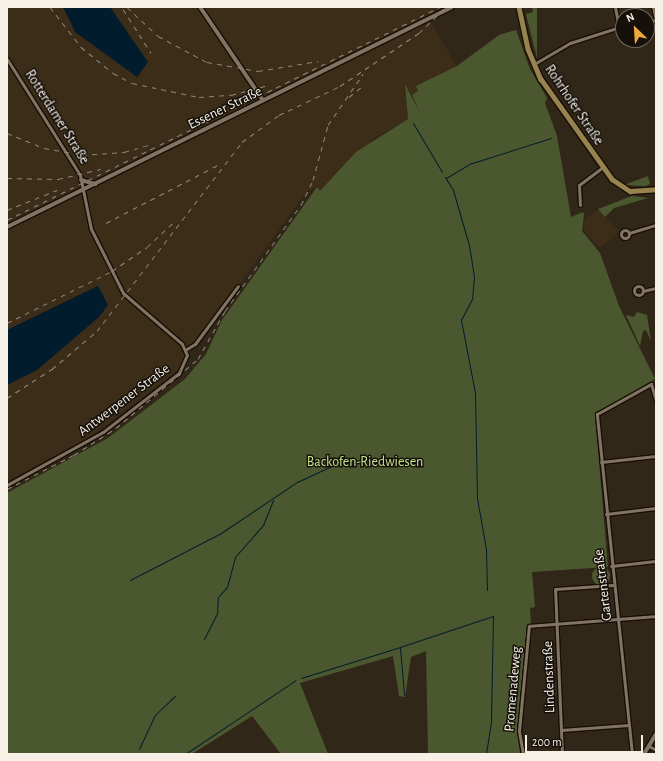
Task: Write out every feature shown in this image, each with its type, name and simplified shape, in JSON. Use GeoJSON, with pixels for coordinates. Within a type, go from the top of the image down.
{"type":"FeatureCollection","features":[{"type":"Feature","properties":{"kind":"main road","name":"Rohrhofer Straße"},"geometry":{"type":"LineString","coordinates":[[519,7],[534,64],[548,90],[604,167],[625,189],[656,189]]}},
{"type":"Feature","properties":{"kind":"street"},"geometry":{"type":"LineString","coordinates":[[200,7],[262,99]]}},
{"type":"Feature","properties":{"kind":"street","name":"Essener Straße"},"geometry":{"type":"LineString","coordinates":[[7,227],[250,108],[262,99],[452,7]]}},
{"type":"Feature","properties":{"kind":"street"},"geometry":{"type":"LineString","coordinates":[[654,7],[656,20]]}},
{"type":"Feature","properties":{"kind":"street"},"geometry":{"type":"LineString","coordinates":[[534,64],[570,43],[615,28]]}},
{"type":"Feature","properties":{"kind":"street","name":"Rotterdamer Straße"},"geometry":{"type":"LineString","coordinates":[[7,58],[81,180],[90,229],[123,293],[185,350]]}},
{"type":"Feature","properties":{"kind":"street"},"geometry":{"type":"LineString","coordinates":[[580,205],[579,185],[604,167]]}},
{"type":"Feature","properties":{"kind":"street"},"geometry":{"type":"LineString","coordinates":[[81,180],[95,184]]}},
{"type":"Feature","properties":{"kind":"street"},"geometry":{"type":"LineString","coordinates":[[630,233],[656,225]]}},
{"type":"Feature","properties":{"kind":"street"},"geometry":{"type":"LineString","coordinates":[[185,350],[203,335],[238,286]]}},
{"type":"Feature","properties":{"kind":"street"},"geometry":{"type":"LineString","coordinates":[[643,291],[656,288]]}},
{"type":"Feature","properties":{"kind":"street","name":"Antwerpener Straße"},"geometry":{"type":"LineString","coordinates":[[7,485],[79,448],[128,414],[179,373],[186,362],[185,350]]}},
{"type":"Feature","properties":{"kind":"street","name":"Gartenstraße"},"geometry":{"type":"LineString","coordinates":[[632,754],[611,566],[597,414],[651,384],[656,400]]}},
{"type":"Feature","properties":{"kind":"street"},"geometry":{"type":"LineString","coordinates":[[601,462],[656,456]]}},
{"type":"Feature","properties":{"kind":"street"},"geometry":{"type":"LineString","coordinates":[[606,514],[656,508]]}},
{"type":"Feature","properties":{"kind":"street"},"geometry":{"type":"LineString","coordinates":[[611,566],[656,561]]}},
{"type":"Feature","properties":{"kind":"street","name":"Lindenstraße"},"geometry":{"type":"LineString","coordinates":[[562,754],[558,623],[555,589],[613,585]]}},
{"type":"Feature","properties":{"kind":"street"},"geometry":{"type":"LineString","coordinates":[[558,623],[656,616]]}},
{"type":"Feature","properties":{"kind":"street","name":"Promenadeweg"},"geometry":{"type":"LineString","coordinates":[[523,754],[519,732],[529,626],[558,623]]}},
{"type":"Feature","properties":{"kind":"street"},"geometry":{"type":"LineString","coordinates":[[561,730],[629,725]]}},
{"type":"Feature","properties":{"kind":"street"},"geometry":{"type":"LineString","coordinates":[[644,754],[656,734]]}},
{"type":"Feature","properties":{"kind":"street"},"geometry":{"type":"LineString","coordinates":[[649,746],[656,750]]}},
{"type":"Feature","properties":{"kind":"shaded area"},"geometry":{"type":"Polygon","coordinates":[[[7,7],[63,7],[74,25],[123,27],[110,7],[443,7],[427,15],[457,67],[412,95],[405,85],[408,119],[374,138],[342,176],[321,193],[317,187],[307,191],[176,372],[88,438],[7,481],[7,385],[36,370],[99,317],[97,286],[7,330],[7,7]]]}},
{"type":"Feature","properties":{"kind":"shaded area"},"geometry":{"type":"Polygon","coordinates":[[[598,210],[619,231],[600,248],[584,231],[585,219],[598,210]]]}},
{"type":"Feature","properties":{"kind":"green space"},"geometry":{"type":"Polygon","coordinates":[[[532,7],[537,7],[537,58],[526,14],[533,12],[532,7]]]}},
{"type":"Feature","properties":{"kind":"green space","name":"Backofen-Riedwiesen"},"geometry":{"type":"Polygon","coordinates":[[[516,30],[530,69],[547,98],[545,103],[557,136],[571,217],[583,212],[582,231],[600,253],[619,306],[655,379],[595,415],[608,567],[532,572],[535,607],[530,608],[531,624],[527,627],[518,733],[520,753],[428,754],[426,651],[411,657],[405,697],[399,696],[393,656],[300,683],[328,754],[281,754],[252,716],[192,754],[7,754],[7,493],[108,438],[185,379],[206,354],[222,320],[317,187],[320,191],[356,152],[408,119],[405,84],[420,113],[412,95],[418,91],[416,86],[457,66],[499,35],[516,30]]]}},
{"type":"Feature","properties":{"kind":"green space"},"geometry":{"type":"Polygon","coordinates":[[[648,176],[650,184],[646,186],[624,185],[648,176]]]}},
{"type":"Feature","properties":{"kind":"green space"},"geometry":{"type":"Polygon","coordinates":[[[632,196],[648,198],[614,208],[605,217],[598,209],[632,196]]]}},
{"type":"Feature","properties":{"kind":"green space"},"geometry":{"type":"Polygon","coordinates":[[[637,312],[647,315],[651,341],[646,330],[643,331],[640,346],[626,315],[634,317],[637,312]]]}},
{"type":"Feature","properties":{"kind":"green space"},"geometry":{"type":"Polygon","coordinates":[[[601,567],[607,570],[610,576],[607,582],[601,585],[595,582],[592,576],[595,570],[601,567]]]}},
{"type":"Feature","properties":{"kind":"water"},"geometry":{"type":"Polygon","coordinates":[[[63,7],[110,7],[148,62],[137,77],[75,32],[63,7]]]}},
{"type":"Feature","properties":{"kind":"water"},"geometry":{"type":"Polygon","coordinates":[[[98,286],[108,305],[99,317],[37,370],[7,385],[7,330],[98,286]]]}},
{"type":"Feature","properties":{"kind":"waterway"},"geometry":{"type":"LineString","coordinates":[[413,123],[442,172]]}},
{"type":"Feature","properties":{"kind":"waterway"},"geometry":{"type":"LineString","coordinates":[[446,178],[469,164],[551,138]]}},
{"type":"Feature","properties":{"kind":"waterway"},"geometry":{"type":"LineString","coordinates":[[445,177],[453,190],[469,245],[474,277],[472,299],[461,320],[475,393],[477,498],[486,549],[487,590]]}},
{"type":"Feature","properties":{"kind":"waterway"},"geometry":{"type":"LineString","coordinates":[[130,580],[221,533],[297,482],[349,458]]}},
{"type":"Feature","properties":{"kind":"waterway"},"geometry":{"type":"LineString","coordinates":[[204,639],[217,614],[218,597],[227,587],[235,557],[263,525],[273,500]]}},
{"type":"Feature","properties":{"kind":"waterway"},"geometry":{"type":"LineString","coordinates":[[400,647],[493,616],[491,722],[486,754]]}},
{"type":"Feature","properties":{"kind":"waterway"},"geometry":{"type":"LineString","coordinates":[[301,678],[400,647],[404,695]]}},
{"type":"Feature","properties":{"kind":"waterway"},"geometry":{"type":"LineString","coordinates":[[185,754],[296,680]]}},
{"type":"Feature","properties":{"kind":"waterway"},"geometry":{"type":"LineString","coordinates":[[139,749],[155,715],[175,696]]}},
{"type":"Feature","properties":{"kind":"railway"},"geometry":{"type":"LineString","coordinates":[[50,7],[81,47],[113,73],[132,83],[199,97],[231,95],[269,85]]}},
{"type":"Feature","properties":{"kind":"railway"},"geometry":{"type":"LineString","coordinates":[[127,7],[158,36],[207,62],[258,71],[318,61]]}},
{"type":"Feature","properties":{"kind":"railway"},"geometry":{"type":"LineString","coordinates":[[7,220],[439,7]]}},
{"type":"Feature","properties":{"kind":"railway"},"geometry":{"type":"LineString","coordinates":[[7,398],[52,369],[97,331],[242,142],[279,115],[340,86],[419,33],[446,7]]}},
{"type":"Feature","properties":{"kind":"railway"},"geometry":{"type":"LineString","coordinates":[[123,9],[151,53]]}},
{"type":"Feature","properties":{"kind":"railway"},"geometry":{"type":"LineString","coordinates":[[7,489],[74,455],[116,428],[198,359],[225,311],[301,205],[313,180],[328,125],[363,74]]}},
{"type":"Feature","properties":{"kind":"railway"},"geometry":{"type":"LineString","coordinates":[[349,97],[364,85]]}},
{"type":"Feature","properties":{"kind":"railway"},"geometry":{"type":"LineString","coordinates":[[7,133],[44,148],[82,155],[124,152],[148,145]]}},
{"type":"Feature","properties":{"kind":"railway"},"geometry":{"type":"LineString","coordinates":[[106,223],[218,165]]}},
{"type":"Feature","properties":{"kind":"railway"},"geometry":{"type":"LineString","coordinates":[[7,178],[58,179],[101,169]]}},
{"type":"Feature","properties":{"kind":"railway"},"geometry":{"type":"LineString","coordinates":[[7,210],[57,190]]}},
{"type":"Feature","properties":{"kind":"railway"},"geometry":{"type":"LineString","coordinates":[[7,323],[112,271],[147,247],[175,221]]}}]}
